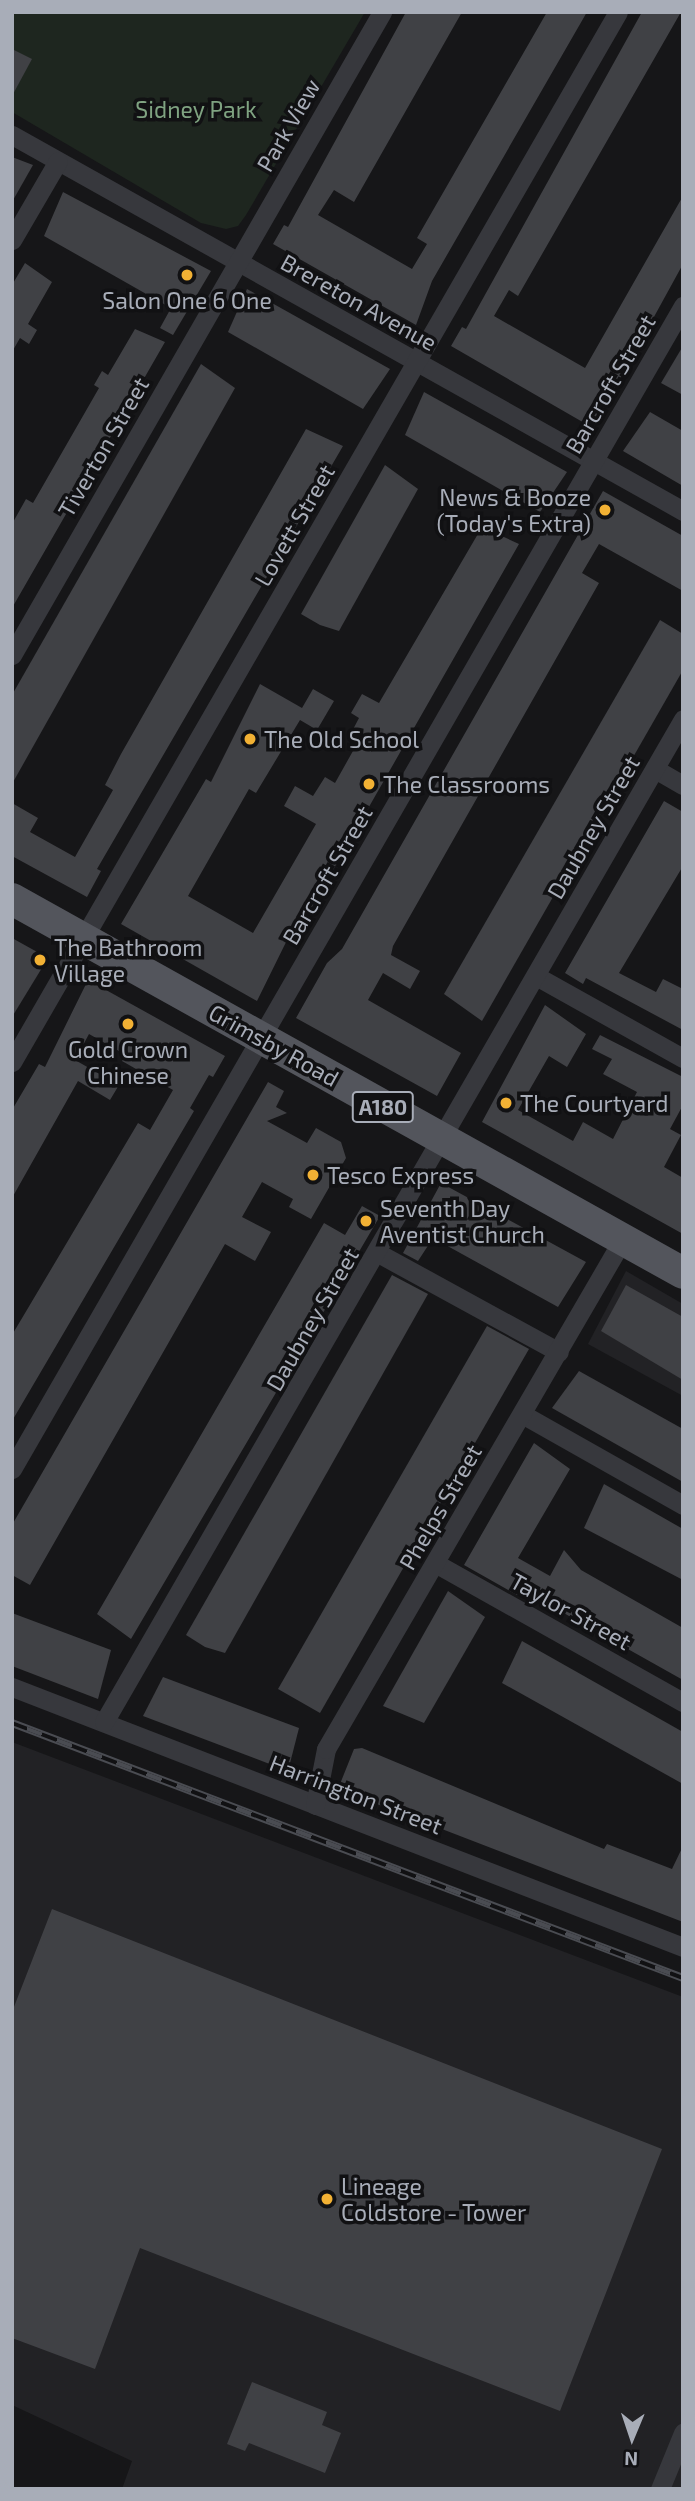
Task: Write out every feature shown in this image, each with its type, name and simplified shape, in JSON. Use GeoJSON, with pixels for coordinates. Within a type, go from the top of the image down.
{"type":"FeatureCollection","features":[{"type":"Feature","properties":{"kind":"main road","name":"Grimsby Road"},"geometry":{"type":"LineString","coordinates":[[12,899],[683,1273]]}},
{"type":"Feature","properties":{"kind":"street","name":"Park View"},"geometry":{"type":"LineString","coordinates":[[236,263],[382,12]]}},
{"type":"Feature","properties":{"kind":"street","name":"Lovett Street"},"geometry":{"type":"LineString","coordinates":[[12,1062],[618,12]]}},
{"type":"Feature","properties":{"kind":"street","name":"Brereton Avenue"},"geometry":{"type":"LineString","coordinates":[[12,135],[236,263],[683,511]]}},
{"type":"Feature","properties":{"kind":"street"},"geometry":{"type":"LineString","coordinates":[[12,240],[58,161]]}},
{"type":"Feature","properties":{"kind":"street","name":"Tiverton Street"},"geometry":{"type":"LineString","coordinates":[[12,655],[236,263]]}},
{"type":"Feature","properties":{"kind":"street","name":"Barcroft Street"},"geometry":{"type":"LineString","coordinates":[[12,1469],[683,306]]}},
{"type":"Feature","properties":{"kind":"street","name":"Daubney Street"},"geometry":{"type":"LineString","coordinates":[[104,1722],[378,1253],[683,719]]}},
{"type":"Feature","properties":{"kind":"street"},"geometry":{"type":"LineString","coordinates":[[655,769],[683,785]]}},
{"type":"Feature","properties":{"kind":"street"},"geometry":{"type":"LineString","coordinates":[[536,976],[683,1058]]}},
{"type":"Feature","properties":{"kind":"street","name":"Phelps Street"},"geometry":{"type":"LineString","coordinates":[[315,1805],[326,1749],[623,1239]]}},
{"type":"Feature","properties":{"kind":"street"},"geometry":{"type":"LineString","coordinates":[[378,1253],[559,1352]]}},
{"type":"Feature","properties":{"kind":"street"},"geometry":{"type":"LineString","coordinates":[[522,1414],[683,1505]]}},
{"type":"Feature","properties":{"kind":"street","name":"Taylor Street"},"geometry":{"type":"LineString","coordinates":[[435,1563],[683,1702]]}},
{"type":"Feature","properties":{"kind":"street","name":"Harrington Street"},"geometry":{"type":"LineString","coordinates":[[12,1687],[683,1947]]}},
{"type":"Feature","properties":{"kind":"street"},"geometry":{"type":"LineString","coordinates":[[660,2489],[683,2432]]}},
{"type":"Feature","properties":{"kind":"shaded area"},"geometry":{"type":"Polygon","coordinates":[[[626,1271],[683,1304],[683,1396],[588,1344],[626,1271]]]}},
{"type":"Feature","properties":{"kind":"shaded area"},"geometry":{"type":"Polygon","coordinates":[[[12,1742],[683,1997],[683,2489],[122,2489],[132,2461],[12,2405],[12,1742]]]}},
{"type":"Feature","properties":{"kind":"green space","name":"Sidney Park"},"geometry":{"type":"Polygon","coordinates":[[[12,12],[365,12],[246,215],[238,226],[226,229],[201,223],[12,112],[12,12]]]}},
{"type":"Feature","properties":{"kind":"building"},"geometry":{"type":"Polygon","coordinates":[[[406,12],[462,12],[354,202],[334,190],[318,215],[412,269],[427,244],[417,238],[547,12],[587,12],[432,281],[416,325],[273,244],[284,225],[288,227],[406,12]]]}},
{"type":"Feature","properties":{"kind":"building"},"geometry":{"type":"Polygon","coordinates":[[[642,12],[681,12],[518,296],[509,290],[494,316],[585,368],[683,196],[683,264],[593,428],[451,346],[462,327],[466,329],[642,12]]]}},
{"type":"Feature","properties":{"kind":"building"},"geometry":{"type":"Polygon","coordinates":[[[12,49],[32,59],[12,96],[12,49]]]}},
{"type":"Feature","properties":{"kind":"building"},"geometry":{"type":"Polygon","coordinates":[[[12,157],[33,165],[12,202],[12,157]]]}},
{"type":"Feature","properties":{"kind":"building"},"geometry":{"type":"Polygon","coordinates":[[[63,192],[211,271],[173,335],[160,328],[171,308],[44,236],[63,192]]]}},
{"type":"Feature","properties":{"kind":"building"},"geometry":{"type":"Polygon","coordinates":[[[25,263],[52,282],[28,324],[37,330],[29,344],[20,338],[12,352],[12,285],[25,263]]]}},
{"type":"Feature","properties":{"kind":"building"},"geometry":{"type":"Polygon","coordinates":[[[247,289],[390,369],[363,409],[228,332],[247,289]]]}},
{"type":"Feature","properties":{"kind":"building"},"geometry":{"type":"Polygon","coordinates":[[[135,329],[165,342],[12,608],[12,524],[26,499],[33,503],[99,388],[94,385],[102,371],[108,375],[135,329]]]}},
{"type":"Feature","properties":{"kind":"building"},"geometry":{"type":"Polygon","coordinates":[[[683,346],[683,395],[661,383],[683,346]]]}},
{"type":"Feature","properties":{"kind":"building"},"geometry":{"type":"Polygon","coordinates":[[[201,364],[235,388],[12,784],[12,695],[201,364]]]}},
{"type":"Feature","properties":{"kind":"building"},"geometry":{"type":"Polygon","coordinates":[[[424,392],[567,472],[540,512],[405,435],[424,392]]]}},
{"type":"Feature","properties":{"kind":"building"},"geometry":{"type":"Polygon","coordinates":[[[650,412],[683,431],[683,486],[623,451],[650,412]]]}},
{"type":"Feature","properties":{"kind":"building"},"geometry":{"type":"Polygon","coordinates":[[[306,429],[343,446],[97,869],[101,871],[87,897],[12,856],[12,803],[38,818],[30,832],[75,857],[113,790],[105,785],[121,754],[306,429]]]}},
{"type":"Feature","properties":{"kind":"building"},"geometry":{"type":"Polygon","coordinates":[[[385,465],[418,489],[339,631],[320,625],[301,614],[385,465]]]}},
{"type":"Feature","properties":{"kind":"building"},"geometry":{"type":"Polygon","coordinates":[[[603,491],[683,536],[683,591],[599,544],[582,573],[599,583],[393,946],[391,955],[420,971],[410,989],[383,973],[368,1000],[461,1053],[437,1096],[296,1018],[327,963],[342,949],[603,491]]]}},
{"type":"Feature","properties":{"kind":"building"},"geometry":{"type":"Polygon","coordinates":[[[482,527],[519,544],[297,933],[292,930],[257,1001],[121,924],[206,779],[211,782],[260,684],[302,708],[313,689],[334,701],[317,730],[300,720],[256,793],[249,789],[188,896],[253,933],[316,824],[284,806],[295,786],[313,796],[325,777],[335,783],[358,742],[349,737],[359,718],[351,713],[362,694],[379,703],[482,527]]]}},
{"type":"Feature","properties":{"kind":"building"},"geometry":{"type":"Polygon","coordinates":[[[660,620],[683,634],[683,670],[482,1021],[444,994],[660,620]]]}},
{"type":"Feature","properties":{"kind":"building"},"geometry":{"type":"Polygon","coordinates":[[[664,801],[683,812],[683,866],[619,973],[656,992],[663,979],[683,989],[683,1030],[586,978],[583,984],[565,973],[664,801]]]}},
{"type":"Feature","properties":{"kind":"building"},"geometry":{"type":"Polygon","coordinates":[[[12,938],[48,958],[12,1017],[12,938]]]}},
{"type":"Feature","properties":{"kind":"building"},"geometry":{"type":"Polygon","coordinates":[[[88,980],[225,1056],[213,1077],[209,1075],[190,1108],[194,1111],[12,1421],[12,1335],[138,1123],[150,1130],[173,1090],[122,1061],[126,1055],[89,1034],[75,1060],[119,1085],[110,1100],[78,1081],[12,1198],[12,1110],[39,1064],[45,1067],[88,980]]]}},
{"type":"Feature","properties":{"kind":"building"},"geometry":{"type":"Polygon","coordinates":[[[545,1005],[586,1034],[567,1067],[549,1056],[518,1110],[573,1141],[583,1122],[613,1139],[637,1092],[603,1074],[612,1059],[592,1049],[600,1035],[683,1077],[683,1105],[670,1129],[681,1135],[664,1167],[683,1178],[683,1234],[482,1122],[545,1005]]]}},
{"type":"Feature","properties":{"kind":"building"},"geometry":{"type":"Polygon","coordinates":[[[268,1082],[284,1091],[276,1107],[287,1113],[267,1121],[307,1143],[316,1128],[341,1142],[346,1158],[311,1219],[289,1207],[293,1199],[262,1182],[242,1217],[271,1232],[255,1261],[225,1244],[30,1585],[12,1575],[12,1525],[268,1082]]]}},
{"type":"Feature","properties":{"kind":"building"},"geometry":{"type":"Polygon","coordinates":[[[441,1183],[586,1262],[558,1307],[433,1238],[418,1261],[403,1253],[441,1183]]]}},
{"type":"Feature","properties":{"kind":"building"},"geometry":{"type":"Polygon","coordinates":[[[362,1206],[380,1216],[131,1639],[97,1614],[324,1223],[345,1235],[362,1206]]]}},
{"type":"Feature","properties":{"kind":"building"},"geometry":{"type":"Polygon","coordinates":[[[392,1275],[428,1294],[225,1653],[205,1647],[186,1635],[392,1275]]]}},
{"type":"Feature","properties":{"kind":"building"},"geometry":{"type":"Polygon","coordinates":[[[626,1285],[683,1317],[683,1380],[601,1331],[626,1285]]]}},
{"type":"Feature","properties":{"kind":"building"},"geometry":{"type":"Polygon","coordinates":[[[487,1326],[529,1349],[320,1713],[278,1689],[487,1326]]]}},
{"type":"Feature","properties":{"kind":"building"},"geometry":{"type":"Polygon","coordinates":[[[579,1371],[683,1429],[683,1482],[552,1408],[579,1371]]]}},
{"type":"Feature","properties":{"kind":"building"},"geometry":{"type":"Polygon","coordinates":[[[534,1443],[570,1469],[518,1558],[550,1576],[564,1550],[581,1570],[683,1628],[683,1680],[521,1589],[517,1595],[464,1565],[534,1443]]]}},
{"type":"Feature","properties":{"kind":"building"},"geometry":{"type":"Polygon","coordinates":[[[604,1484],[683,1529],[683,1580],[584,1528],[604,1484]]]}},
{"type":"Feature","properties":{"kind":"building"},"geometry":{"type":"Polygon","coordinates":[[[448,1591],[485,1617],[424,1723],[383,1706],[448,1591]]]}},
{"type":"Feature","properties":{"kind":"building"},"geometry":{"type":"Polygon","coordinates":[[[12,1613],[111,1650],[98,1699],[12,1666],[12,1613]]]}},
{"type":"Feature","properties":{"kind":"building"},"geometry":{"type":"Polygon","coordinates":[[[522,1641],[683,1732],[683,1784],[502,1683],[522,1641]]]}},
{"type":"Feature","properties":{"kind":"building"},"geometry":{"type":"Polygon","coordinates":[[[163,1677],[299,1728],[288,1771],[143,1716],[163,1677]]]}},
{"type":"Feature","properties":{"kind":"building"},"geometry":{"type":"Polygon","coordinates":[[[362,1748],[604,1849],[607,1844],[672,1869],[683,1846],[683,1922],[338,1789],[354,1749],[362,1748]]]}},
{"type":"Feature","properties":{"kind":"building","name":"Lineage Coldstore - Tower"},"geometry":{"type":"Polygon","coordinates":[[[52,1909],[662,2149],[560,2411],[140,2248],[95,2369],[12,2338],[12,2012],[52,1909]]]}},
{"type":"Feature","properties":{"kind":"building"},"geometry":{"type":"Polygon","coordinates":[[[252,2382],[327,2412],[322,2425],[341,2433],[325,2473],[249,2443],[245,2451],[227,2444],[252,2382]]]}},
{"type":"Feature","properties":{"kind":"railway"},"geometry":{"type":"LineString","coordinates":[[12,1723],[683,1978]]}},
{"type":"Feature","properties":{"kind":"place","name":"Salon One 6 One"},"geometry":{"type":"Point","coordinates":[187,275]}},
{"type":"Feature","properties":{"kind":"place","name":"News & Booze (Today's Extra)"},"geometry":{"type":"Point","coordinates":[605,510]}},
{"type":"Feature","properties":{"kind":"place","name":"The Old School"},"geometry":{"type":"Point","coordinates":[250,739]}},
{"type":"Feature","properties":{"kind":"place","name":"The Classrooms"},"geometry":{"type":"Point","coordinates":[369,784]}},
{"type":"Feature","properties":{"kind":"place","name":"The Bathroom Village"},"geometry":{"type":"Point","coordinates":[40,960]}},
{"type":"Feature","properties":{"kind":"place","name":"Gold Crown Chinese"},"geometry":{"type":"Point","coordinates":[128,1024]}},
{"type":"Feature","properties":{"kind":"place","name":"The Courtyard"},"geometry":{"type":"Point","coordinates":[506,1103]}},
{"type":"Feature","properties":{"kind":"place","name":"Tesco Express"},"geometry":{"type":"Point","coordinates":[313,1175]}},
{"type":"Feature","properties":{"kind":"place","name":"Seventh Day Aventist Church"},"geometry":{"type":"Point","coordinates":[366,1221]}},
{"type":"Feature","properties":{"kind":"place","name":"Lineage Coldstore - Tower"},"geometry":{"type":"Point","coordinates":[327,2199]}}]}
